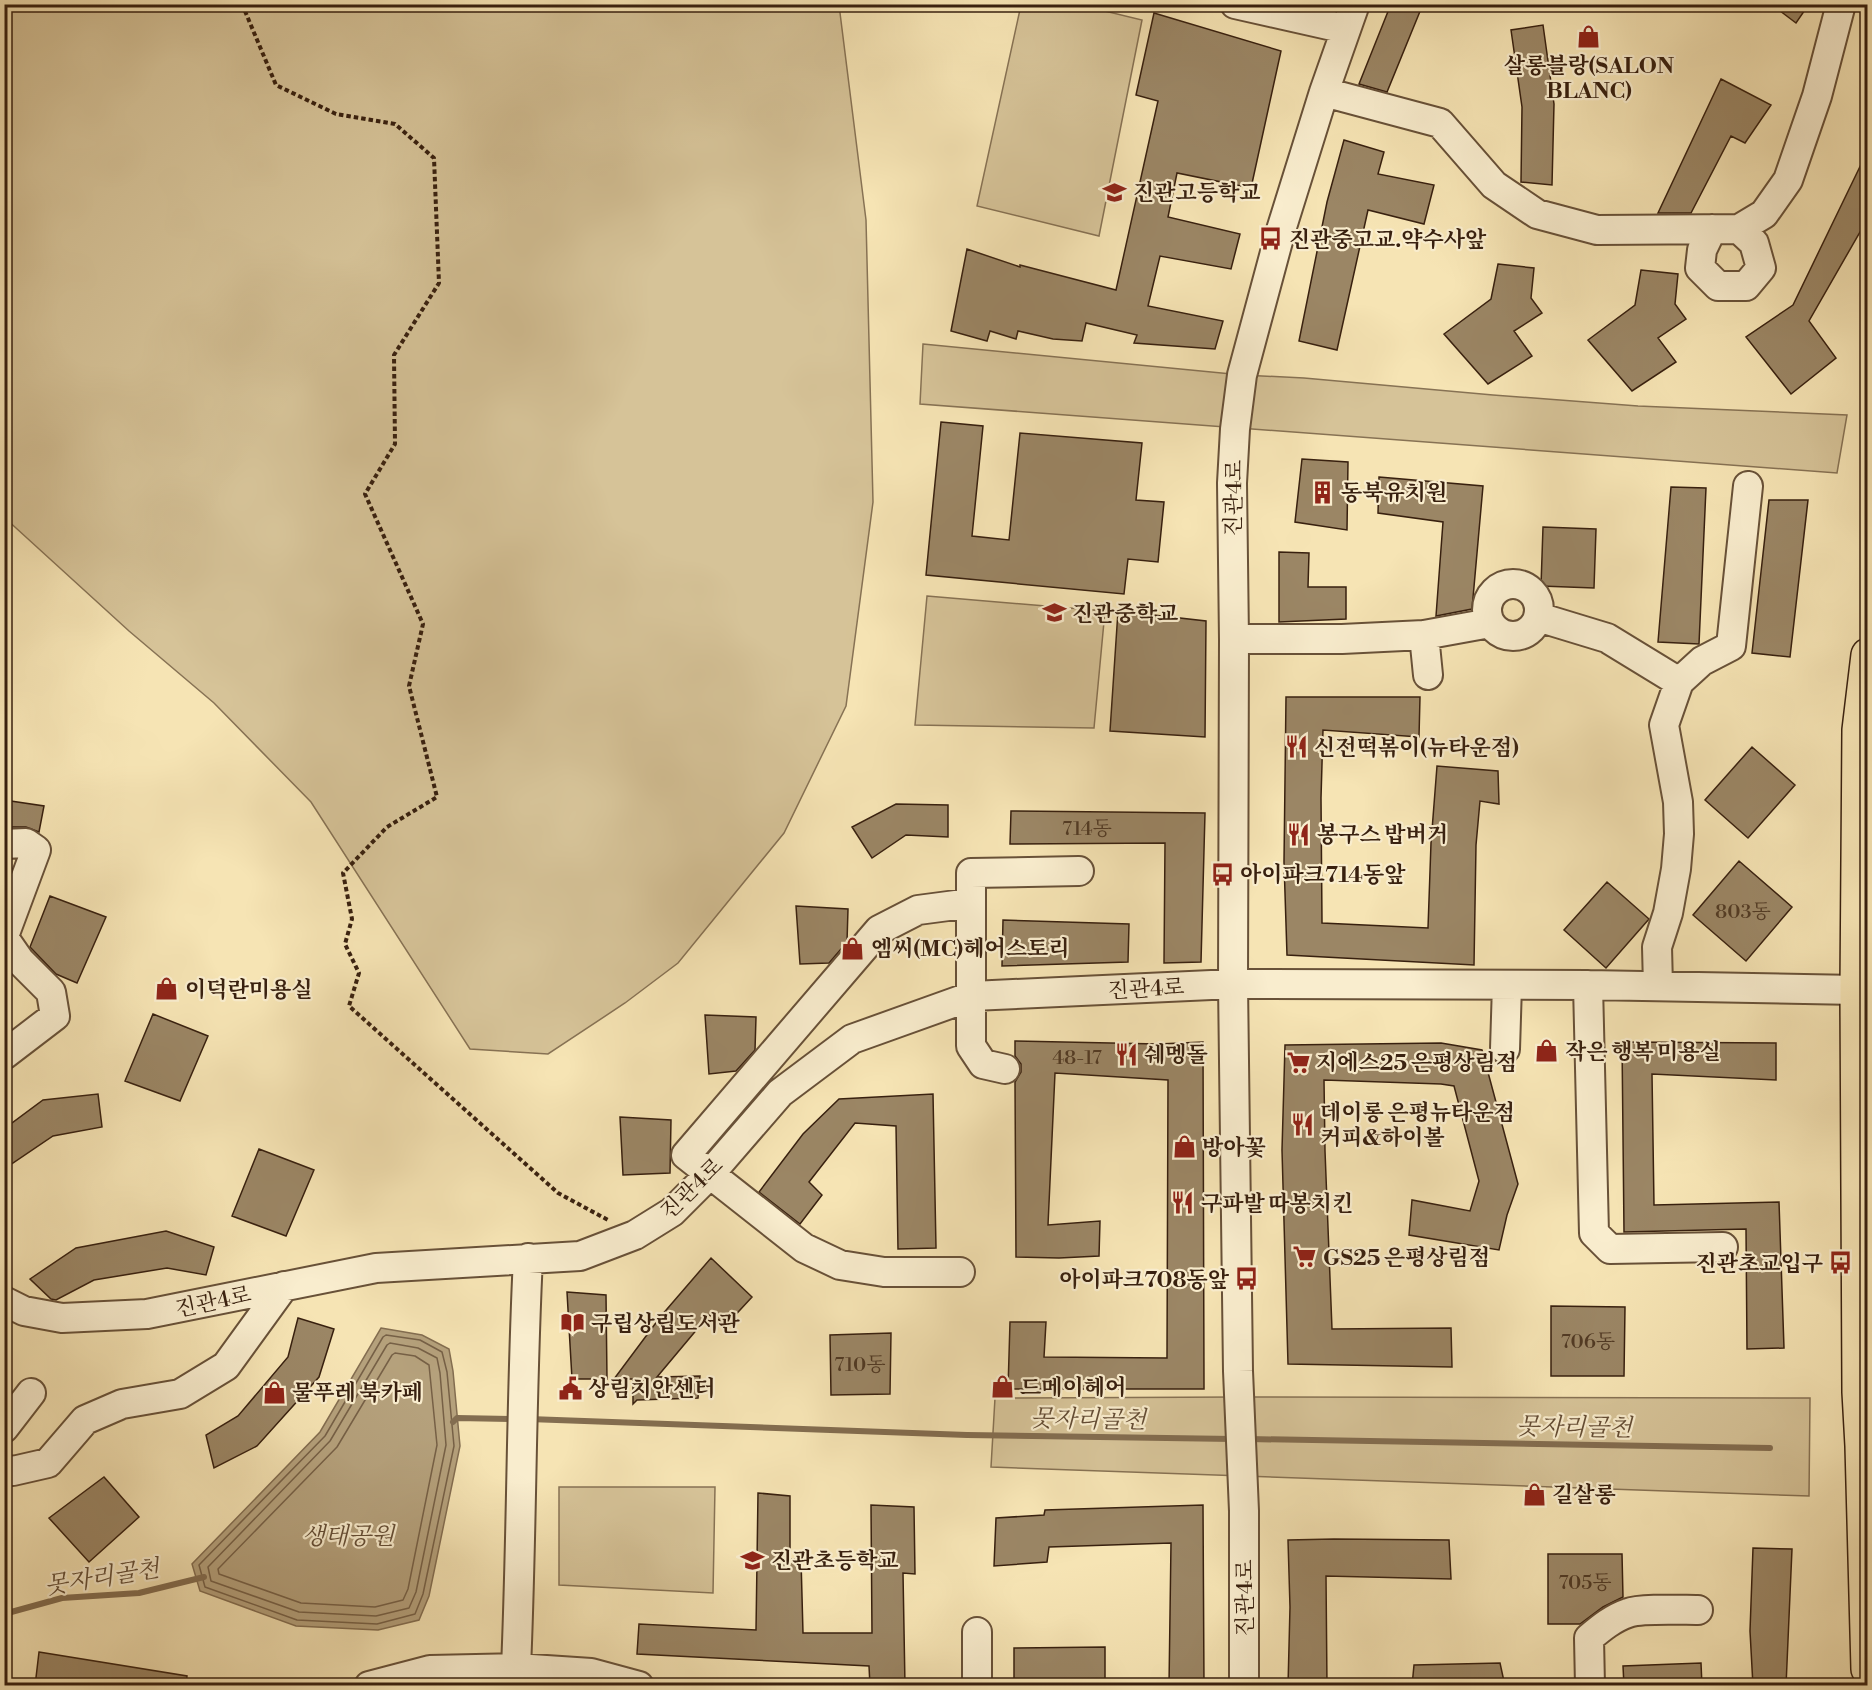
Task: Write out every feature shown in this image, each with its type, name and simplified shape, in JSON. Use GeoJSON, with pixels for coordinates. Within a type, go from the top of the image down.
{"type":"FeatureCollection","features":[{"type":"Feature","properties":{"kind":"main road"},"geometry":{"type":"LineString","coordinates":[[1868,655],[1859,730],[1857,990],[1859,1392],[1868,1669]]}},
{"type":"Feature","properties":{"kind":"street","name":"진관4로"},"geometry":{"type":"LineString","coordinates":[[1235,4],[1351,11],[1281,230],[1245,361],[1236,404],[1232,483],[1233,984],[1238,1371],[1244,1511],[1244,1686]]}},
{"type":"Feature","properties":{"kind":"street"},"geometry":{"type":"LineString","coordinates":[[1324,92],[1440,123],[1494,185],[1537,214],[1597,230],[1725,229],[1764,214],[1788,180],[1817,96],[1841,4]]}},
{"type":"Feature","properties":{"kind":"street"},"geometry":{"type":"LineString","coordinates":[[1659,986],[1657,947],[1668,913],[1676,869],[1679,834],[1678,802],[1664,725],[1679,682],[1702,661],[1731,646],[1748,486]]}},
{"type":"Feature","properties":{"kind":"street"},"geometry":{"type":"LineString","coordinates":[[1508,584],[1525,587],[1532,592],[1539,609],[1538,617],[1528,631],[1520,635],[1503,634],[1490,623],[1487,607],[1489,599],[1500,587],[1508,584]]}},
{"type":"Feature","properties":{"kind":"street"},"geometry":{"type":"LineString","coordinates":[[1538,617],[1607,638],[1679,682]]}},
{"type":"Feature","properties":{"kind":"street"},"geometry":{"type":"LineString","coordinates":[[1234,639],[1342,639],[1424,635],[1490,623]]}},
{"type":"Feature","properties":{"kind":"street"},"geometry":{"type":"LineString","coordinates":[[1424,635],[1428,675]]}},
{"type":"Feature","properties":{"kind":"street"},"geometry":{"type":"LineString","coordinates":[[4,844],[26,843],[36,850],[4,937],[20,961],[51,992],[56,1016],[4,1055]]}},
{"type":"Feature","properties":{"kind":"street"},"geometry":{"type":"LineString","coordinates":[[1005,1069],[983,1064],[971,1047],[971,873],[1079,872]]}},
{"type":"Feature","properties":{"kind":"street"},"geometry":{"type":"LineString","coordinates":[[960,1272],[884,1272],[840,1265],[804,1248],[708,1175],[686,1155],[879,930],[918,909],[971,903]]}},
{"type":"Feature","properties":{"kind":"street","name":"진관4로"},"geometry":{"type":"LineString","coordinates":[[4,1301],[24,1311],[62,1318],[147,1314],[376,1268],[580,1256],[635,1235],[672,1212],[780,1093],[852,1039],[972,996],[1233,984]]}},
{"type":"Feature","properties":{"kind":"street"},"geometry":{"type":"LineString","coordinates":[[1233,984],[1588,985],[1857,990]]}},
{"type":"Feature","properties":{"kind":"street"},"geometry":{"type":"LineString","coordinates":[[1505,1049],[1508,985]]}},
{"type":"Feature","properties":{"kind":"street"},"geometry":{"type":"LineString","coordinates":[[1588,985],[1594,1233],[1610,1250],[1723,1247]]}},
{"type":"Feature","properties":{"kind":"street"},"geometry":{"type":"LineString","coordinates":[[516,1668],[528,1258]]}},
{"type":"Feature","properties":{"kind":"street"},"geometry":{"type":"LineString","coordinates":[[4,1470],[13,1471],[48,1463],[85,1420],[122,1404],[180,1394],[226,1366],[284,1286]]}},
{"type":"Feature","properties":{"kind":"street"},"geometry":{"type":"LineString","coordinates":[[4,1428],[30,1393]]}},
{"type":"Feature","properties":{"kind":"street"},"geometry":{"type":"LineString","coordinates":[[1590,1686],[1588,1638],[1598,1630],[1630,1611],[1698,1610]]}},
{"type":"Feature","properties":{"kind":"street"},"geometry":{"type":"LineString","coordinates":[[977,1632],[977,1686]]}},
{"type":"Feature","properties":{"kind":"street"},"geometry":{"type":"LineString","coordinates":[[369,1686],[430,1670],[516,1668],[591,1673],[639,1686]]}},
{"type":"Feature","properties":{"kind":"path"},"geometry":{"type":"LineString","coordinates":[[242,4],[276,84],[336,114],[395,124],[435,158],[439,283],[394,355],[395,444],[365,494],[423,624],[409,686],[437,797],[387,827],[343,873],[352,919],[345,944],[359,973],[349,1006],[558,1193],[612,1223]]}},
{"type":"Feature","properties":{"kind":"shaded area"},"geometry":{"type":"Polygon","coordinates":[[[5,4],[839,5],[866,220],[873,502],[846,706],[784,833],[678,963],[625,1003],[548,1054],[470,1049],[311,802],[214,703],[129,631],[5,518],[5,4]]]}},
{"type":"Feature","properties":{"kind":"shaded area"},"geometry":{"type":"Polygon","coordinates":[[[1021,5],[1080,5],[1142,20],[1099,236],[977,206],[1021,5]]]}},
{"type":"Feature","properties":{"kind":"shaded area"},"geometry":{"type":"Polygon","coordinates":[[[923,344],[1242,375],[1304,378],[1493,395],[1638,406],[1847,415],[1837,473],[920,404],[923,344]]]}},
{"type":"Feature","properties":{"kind":"shaded area"},"geometry":{"type":"Polygon","coordinates":[[[927,596],[1105,611],[1094,728],[915,725],[927,596]]]}},
{"type":"Feature","properties":{"kind":"shaded area"},"geometry":{"type":"Polygon","coordinates":[[[995,1398],[1810,1398],[1809,1496],[991,1467],[995,1398]]]}},
{"type":"Feature","properties":{"kind":"shaded area"},"geometry":{"type":"Polygon","coordinates":[[[559,1487],[715,1487],[713,1593],[559,1585],[559,1487]]]}},
{"type":"Feature","properties":{"kind":"water","name":"생태공원"},"geometry":{"type":"Polygon","coordinates":[[[381,1328],[422,1335],[449,1349],[453,1371],[460,1446],[429,1596],[419,1620],[378,1630],[296,1626],[200,1591],[192,1564],[320,1432],[381,1328]]]}},
{"type":"Feature","properties":{"kind":"building"},"geometry":{"type":"Polygon","coordinates":[[[1391,4],[1423,4],[1387,92],[1359,84],[1391,4]]]}},
{"type":"Feature","properties":{"kind":"building"},"geometry":{"type":"Polygon","coordinates":[[[1771,4],[1809,4],[1796,23],[1771,4]]]}},
{"type":"Feature","properties":{"kind":"building"},"geometry":{"type":"Polygon","coordinates":[[[1154,13],[1281,51],[1251,188],[1177,173],[1168,217],[1240,234],[1231,269],[1160,256],[1148,306],[1223,321],[1215,349],[1134,343],[1137,335],[1086,323],[1082,341],[1053,339],[1018,331],[1016,339],[990,331],[987,341],[951,331],[967,249],[1020,267],[1020,265],[1116,290],[1158,101],[1136,95],[1154,13]]]}},
{"type":"Feature","properties":{"kind":"building"},"geometry":{"type":"Polygon","coordinates":[[[1543,25],[1554,104],[1552,185],[1521,182],[1522,107],[1511,30],[1543,25]]]}},
{"type":"Feature","properties":{"kind":"building"},"geometry":{"type":"Polygon","coordinates":[[[1721,79],[1771,105],[1745,143],[1731,136],[1691,213],[1658,213],[1721,79]]]}},
{"type":"Feature","properties":{"kind":"building"},"geometry":{"type":"Polygon","coordinates":[[[1344,140],[1384,152],[1378,174],[1434,185],[1424,224],[1368,210],[1337,350],[1299,341],[1327,202],[1344,140]]]}},
{"type":"Feature","properties":{"kind":"building"},"geometry":{"type":"Polygon","coordinates":[[[1868,150],[1868,218],[1809,321],[1836,358],[1791,394],[1746,337],[1793,305],[1868,150]]]}},
{"type":"Feature","properties":{"kind":"building"},"geometry":{"type":"Polygon","coordinates":[[[1498,264],[1534,268],[1531,298],[1542,313],[1514,331],[1532,356],[1488,384],[1444,334],[1491,299],[1498,264]]]}},
{"type":"Feature","properties":{"kind":"building"},"geometry":{"type":"Polygon","coordinates":[[[1641,270],[1678,274],[1675,304],[1686,319],[1658,338],[1676,362],[1632,391],[1588,340],[1635,305],[1641,270]]]}},
{"type":"Feature","properties":{"kind":"building"},"geometry":{"type":"Polygon","coordinates":[[[941,422],[983,426],[972,536],[1009,540],[1020,433],[1142,443],[1136,500],[1164,502],[1158,562],[1128,559],[1124,594],[926,575],[941,422]]]}},
{"type":"Feature","properties":{"kind":"building","name":"동북유치원"},"geometry":{"type":"Polygon","coordinates":[[[1302,459],[1348,462],[1347,530],[1295,522],[1302,459]]]}},
{"type":"Feature","properties":{"kind":"building"},"geometry":{"type":"Polygon","coordinates":[[[1379,477],[1483,486],[1472,609],[1436,616],[1443,522],[1378,513],[1379,477]]]}},
{"type":"Feature","properties":{"kind":"building"},"geometry":{"type":"Polygon","coordinates":[[[1671,487],[1706,488],[1699,644],[1658,642],[1671,487]]]}},
{"type":"Feature","properties":{"kind":"building"},"geometry":{"type":"Polygon","coordinates":[[[1769,500],[1808,500],[1790,657],[1752,653],[1769,500]]]}},
{"type":"Feature","properties":{"kind":"building"},"geometry":{"type":"Polygon","coordinates":[[[1543,527],[1596,529],[1594,588],[1541,586],[1543,527]]]}},
{"type":"Feature","properties":{"kind":"building"},"geometry":{"type":"Polygon","coordinates":[[[1279,552],[1309,553],[1308,587],[1346,587],[1346,619],[1279,622],[1279,552]]]}},
{"type":"Feature","properties":{"kind":"building"},"geometry":{"type":"Polygon","coordinates":[[[1118,611],[1206,621],[1205,737],[1110,731],[1118,611]]]}},
{"type":"Feature","properties":{"kind":"building"},"geometry":{"type":"Polygon","coordinates":[[[1286,697],[1420,697],[1419,737],[1323,730],[1322,923],[1428,928],[1437,766],[1498,771],[1499,804],[1480,801],[1476,845],[1474,965],[1287,955],[1284,862],[1286,697]]]}},
{"type":"Feature","properties":{"kind":"building"},"geometry":{"type":"Polygon","coordinates":[[[1752,747],[1795,785],[1748,838],[1705,800],[1752,747]]]}},
{"type":"Feature","properties":{"kind":"building"},"geometry":{"type":"Polygon","coordinates":[[[4,800],[44,806],[39,832],[26,827],[4,827],[4,800]]]}},
{"type":"Feature","properties":{"kind":"building"},"geometry":{"type":"Polygon","coordinates":[[[896,804],[948,805],[948,837],[906,835],[872,858],[852,827],[896,804]]]}},
{"type":"Feature","properties":{"kind":"building"},"geometry":{"type":"Polygon","coordinates":[[[1011,811],[1205,813],[1201,962],[1164,963],[1165,843],[1010,844],[1011,811]]]}},
{"type":"Feature","properties":{"kind":"building"},"geometry":{"type":"Polygon","coordinates":[[[1739,861],[1792,907],[1746,961],[1693,915],[1739,861]]]}},
{"type":"Feature","properties":{"kind":"building"},"geometry":{"type":"Polygon","coordinates":[[[1607,882],[1649,919],[1606,968],[1564,930],[1607,882]]]}},
{"type":"Feature","properties":{"kind":"building"},"geometry":{"type":"Polygon","coordinates":[[[50,896],[106,917],[77,983],[56,974],[30,947],[50,896]]]}},
{"type":"Feature","properties":{"kind":"building"},"geometry":{"type":"Polygon","coordinates":[[[796,906],[848,909],[847,942],[829,963],[800,964],[796,906]]]}},
{"type":"Feature","properties":{"kind":"building"},"geometry":{"type":"Polygon","coordinates":[[[1003,920],[1129,924],[1128,962],[1002,966],[1003,920]]]}},
{"type":"Feature","properties":{"kind":"building"},"geometry":{"type":"Polygon","coordinates":[[[153,1014],[208,1036],[180,1101],[125,1081],[153,1014]]]}},
{"type":"Feature","properties":{"kind":"building"},"geometry":{"type":"Polygon","coordinates":[[[705,1015],[756,1017],[755,1050],[736,1071],[709,1074],[705,1015]]]}},
{"type":"Feature","properties":{"kind":"building"},"geometry":{"type":"Polygon","coordinates":[[[1015,1041],[1158,1044],[1203,1042],[1204,1389],[1008,1389],[1010,1322],[1046,1322],[1044,1357],[1167,1358],[1168,1080],[1055,1073],[1048,1225],[1100,1221],[1099,1256],[1016,1257],[1015,1082],[1021,1072],[1021,1064],[1015,1056],[1015,1041]]]}},
{"type":"Feature","properties":{"kind":"building"},"geometry":{"type":"Polygon","coordinates":[[[1622,1042],[1776,1043],[1776,1080],[1652,1074],[1654,1205],[1779,1202],[1784,1348],[1747,1349],[1746,1229],[1624,1232],[1622,1042]]]}},
{"type":"Feature","properties":{"kind":"building"},"geometry":{"type":"Polygon","coordinates":[[[1441,1043],[1482,1050],[1518,1184],[1507,1215],[1499,1250],[1409,1235],[1412,1200],[1470,1211],[1479,1181],[1454,1086],[1324,1080],[1325,1151],[1332,1329],[1451,1328],[1452,1367],[1288,1364],[1282,1150],[1285,1045],[1441,1043]]]}},
{"type":"Feature","properties":{"kind":"building"},"geometry":{"type":"Polygon","coordinates":[[[98,1094],[102,1127],[53,1136],[4,1169],[4,1129],[43,1100],[98,1094]]]}},
{"type":"Feature","properties":{"kind":"building"},"geometry":{"type":"Polygon","coordinates":[[[933,1094],[936,1248],[898,1249],[896,1126],[855,1123],[809,1182],[822,1195],[800,1224],[759,1192],[803,1134],[839,1099],[933,1094]]]}},
{"type":"Feature","properties":{"kind":"building"},"geometry":{"type":"Polygon","coordinates":[[[620,1117],[671,1120],[670,1173],[623,1175],[620,1117]]]}},
{"type":"Feature","properties":{"kind":"building"},"geometry":{"type":"Polygon","coordinates":[[[259,1149],[314,1170],[286,1236],[232,1216],[259,1149]]]}},
{"type":"Feature","properties":{"kind":"building"},"geometry":{"type":"Polygon","coordinates":[[[166,1231],[214,1247],[206,1275],[167,1268],[94,1280],[56,1300],[51,1299],[30,1279],[76,1248],[166,1231]]]}},
{"type":"Feature","properties":{"kind":"building"},"geometry":{"type":"Polygon","coordinates":[[[711,1258],[752,1297],[727,1324],[709,1315],[657,1377],[700,1376],[698,1398],[637,1400],[633,1404],[633,1379],[614,1379],[661,1316],[711,1258]]]}},
{"type":"Feature","properties":{"kind":"building"},"geometry":{"type":"Polygon","coordinates":[[[567,1292],[606,1295],[607,1379],[572,1379],[567,1292]]]}},
{"type":"Feature","properties":{"kind":"building"},"geometry":{"type":"Polygon","coordinates":[[[1551,1306],[1625,1307],[1624,1376],[1551,1376],[1551,1306]]]}},
{"type":"Feature","properties":{"kind":"building"},"geometry":{"type":"Polygon","coordinates":[[[298,1318],[334,1329],[319,1377],[257,1446],[214,1468],[206,1435],[238,1416],[288,1357],[298,1318]]]}},
{"type":"Feature","properties":{"kind":"building"},"geometry":{"type":"Polygon","coordinates":[[[891,1333],[890,1394],[831,1395],[830,1335],[891,1333]]]}},
{"type":"Feature","properties":{"kind":"building"},"geometry":{"type":"Polygon","coordinates":[[[104,1477],[139,1517],[89,1562],[49,1518],[104,1477]]]}},
{"type":"Feature","properties":{"kind":"building"},"geometry":{"type":"Polygon","coordinates":[[[758,1493],[790,1496],[790,1559],[801,1559],[803,1633],[872,1633],[871,1505],[914,1507],[915,1574],[903,1573],[905,1686],[870,1686],[869,1666],[637,1654],[639,1624],[756,1630],[758,1493]]]}},
{"type":"Feature","properties":{"kind":"building"},"geometry":{"type":"Polygon","coordinates":[[[1203,1505],[1204,1686],[1169,1686],[1171,1543],[1049,1547],[1047,1562],[994,1566],[996,1518],[1044,1515],[1045,1510],[1203,1505]]]}},
{"type":"Feature","properties":{"kind":"building"},"geometry":{"type":"Polygon","coordinates":[[[1288,1540],[1449,1540],[1451,1579],[1326,1576],[1327,1686],[1288,1686],[1290,1607],[1288,1540]]]}},
{"type":"Feature","properties":{"kind":"building"},"geometry":{"type":"Polygon","coordinates":[[[1753,1548],[1792,1549],[1786,1686],[1753,1686],[1750,1631],[1753,1548]]]}},
{"type":"Feature","properties":{"kind":"building"},"geometry":{"type":"Polygon","coordinates":[[[1548,1554],[1622,1554],[1623,1597],[1603,1607],[1580,1624],[1548,1624],[1548,1554]]]}},
{"type":"Feature","properties":{"kind":"building"},"geometry":{"type":"Polygon","coordinates":[[[1105,1647],[1105,1682],[1049,1682],[1049,1686],[1014,1686],[1014,1648],[1105,1647]]]}},
{"type":"Feature","properties":{"kind":"building"},"geometry":{"type":"Polygon","coordinates":[[[39,1652],[187,1676],[186,1686],[35,1686],[39,1652]]]}},
{"type":"Feature","properties":{"kind":"building"},"geometry":{"type":"Polygon","coordinates":[[[1500,1663],[1505,1686],[1412,1686],[1414,1665],[1500,1663]]]}},
{"type":"Feature","properties":{"kind":"building"},"geometry":{"type":"Polygon","coordinates":[[[1701,1663],[1702,1686],[1624,1686],[1623,1666],[1701,1663]]]}},
{"type":"Feature","properties":{"kind":"waterway","name":"못자리골천"},"geometry":{"type":"LineString","coordinates":[[453,1422],[457,1418],[516,1419]]}},
{"type":"Feature","properties":{"kind":"waterway","name":"못자리골천"},"geometry":{"type":"LineString","coordinates":[[529,1419],[967,1435],[1233,1439]]}},
{"type":"Feature","properties":{"kind":"waterway","name":"못자리골천"},"geometry":{"type":"LineString","coordinates":[[1249,1439],[1770,1448]]}},
{"type":"Feature","properties":{"kind":"waterway","name":"못자리골천"},"geometry":{"type":"LineString","coordinates":[[4,1614],[62,1598],[139,1593],[204,1577]]}},
{"type":"Feature","properties":{"kind":"place","name":"살롱블랑(SALON BLANC)"},"geometry":{"type":"Point","coordinates":[1589,36]}},
{"type":"Feature","properties":{"kind":"place","name":"진관고등학교"},"geometry":{"type":"Point","coordinates":[1115,192]}},
{"type":"Feature","properties":{"kind":"place","name":"진관중고교.약수사앞"},"geometry":{"type":"Point","coordinates":[1271,239]}},
{"type":"Feature","properties":{"kind":"place","name":"동북유치원"},"geometry":{"type":"Point","coordinates":[1323,492]}},
{"type":"Feature","properties":{"kind":"place","name":"진관중학교"},"geometry":{"type":"Point","coordinates":[1054,613]}},
{"type":"Feature","properties":{"kind":"place","name":"신전떡볶이(뉴타운점)"},"geometry":{"type":"Point","coordinates":[1296,747]}},
{"type":"Feature","properties":{"kind":"place","name":"봉구스 밥버거"},"geometry":{"type":"Point","coordinates":[1299,834]}},
{"type":"Feature","properties":{"kind":"place","name":"아이파크714동앞"},"geometry":{"type":"Point","coordinates":[1222,874]}},
{"type":"Feature","properties":{"kind":"place","name":"엠씨(MC)헤어스토리"},"geometry":{"type":"Point","coordinates":[853,948]}},
{"type":"Feature","properties":{"kind":"place","name":"이덕란미용실"},"geometry":{"type":"Point","coordinates":[167,989]}},
{"type":"Feature","properties":{"kind":"place","name":"작은 행복 미용실"},"geometry":{"type":"Point","coordinates":[1547,1051]}},
{"type":"Feature","properties":{"kind":"place","name":"쉐멩돌"},"geometry":{"type":"Point","coordinates":[1126,1054]}},
{"type":"Feature","properties":{"kind":"place","name":"지에스25 은평상림점"},"geometry":{"type":"Point","coordinates":[1298,1062]}},
{"type":"Feature","properties":{"kind":"place","name":"데이롱 은평뉴타운점 커피&하이볼"},"geometry":{"type":"Point","coordinates":[1302,1125]}},
{"type":"Feature","properties":{"kind":"place","name":"방아꽃"},"geometry":{"type":"Point","coordinates":[1184,1147]}},
{"type":"Feature","properties":{"kind":"place","name":"구파발 따봉치킨"},"geometry":{"type":"Point","coordinates":[1183,1203]}},
{"type":"Feature","properties":{"kind":"place","name":"GS25 은평상림점"},"geometry":{"type":"Point","coordinates":[1305,1257]}},
{"type":"Feature","properties":{"kind":"place","name":"진관초교입구"},"geometry":{"type":"Point","coordinates":[1841,1263]}},
{"type":"Feature","properties":{"kind":"place","name":"아이파크708동앞"},"geometry":{"type":"Point","coordinates":[1247,1279]}},
{"type":"Feature","properties":{"kind":"place","name":"구립상립도서관"},"geometry":{"type":"Point","coordinates":[573,1323]}},
{"type":"Feature","properties":{"kind":"place","name":"드메이헤어"},"geometry":{"type":"Point","coordinates":[1002,1387]}},
{"type":"Feature","properties":{"kind":"place","name":"상림치안센터"},"geometry":{"type":"Point","coordinates":[570,1388]}},
{"type":"Feature","properties":{"kind":"place","name":"물푸레 북카페"},"geometry":{"type":"Point","coordinates":[274,1392]}},
{"type":"Feature","properties":{"kind":"place","name":"길살롱"},"geometry":{"type":"Point","coordinates":[1534,1494]}},
{"type":"Feature","properties":{"kind":"place","name":"진관초등학교"},"geometry":{"type":"Point","coordinates":[753,1560]}}]}
